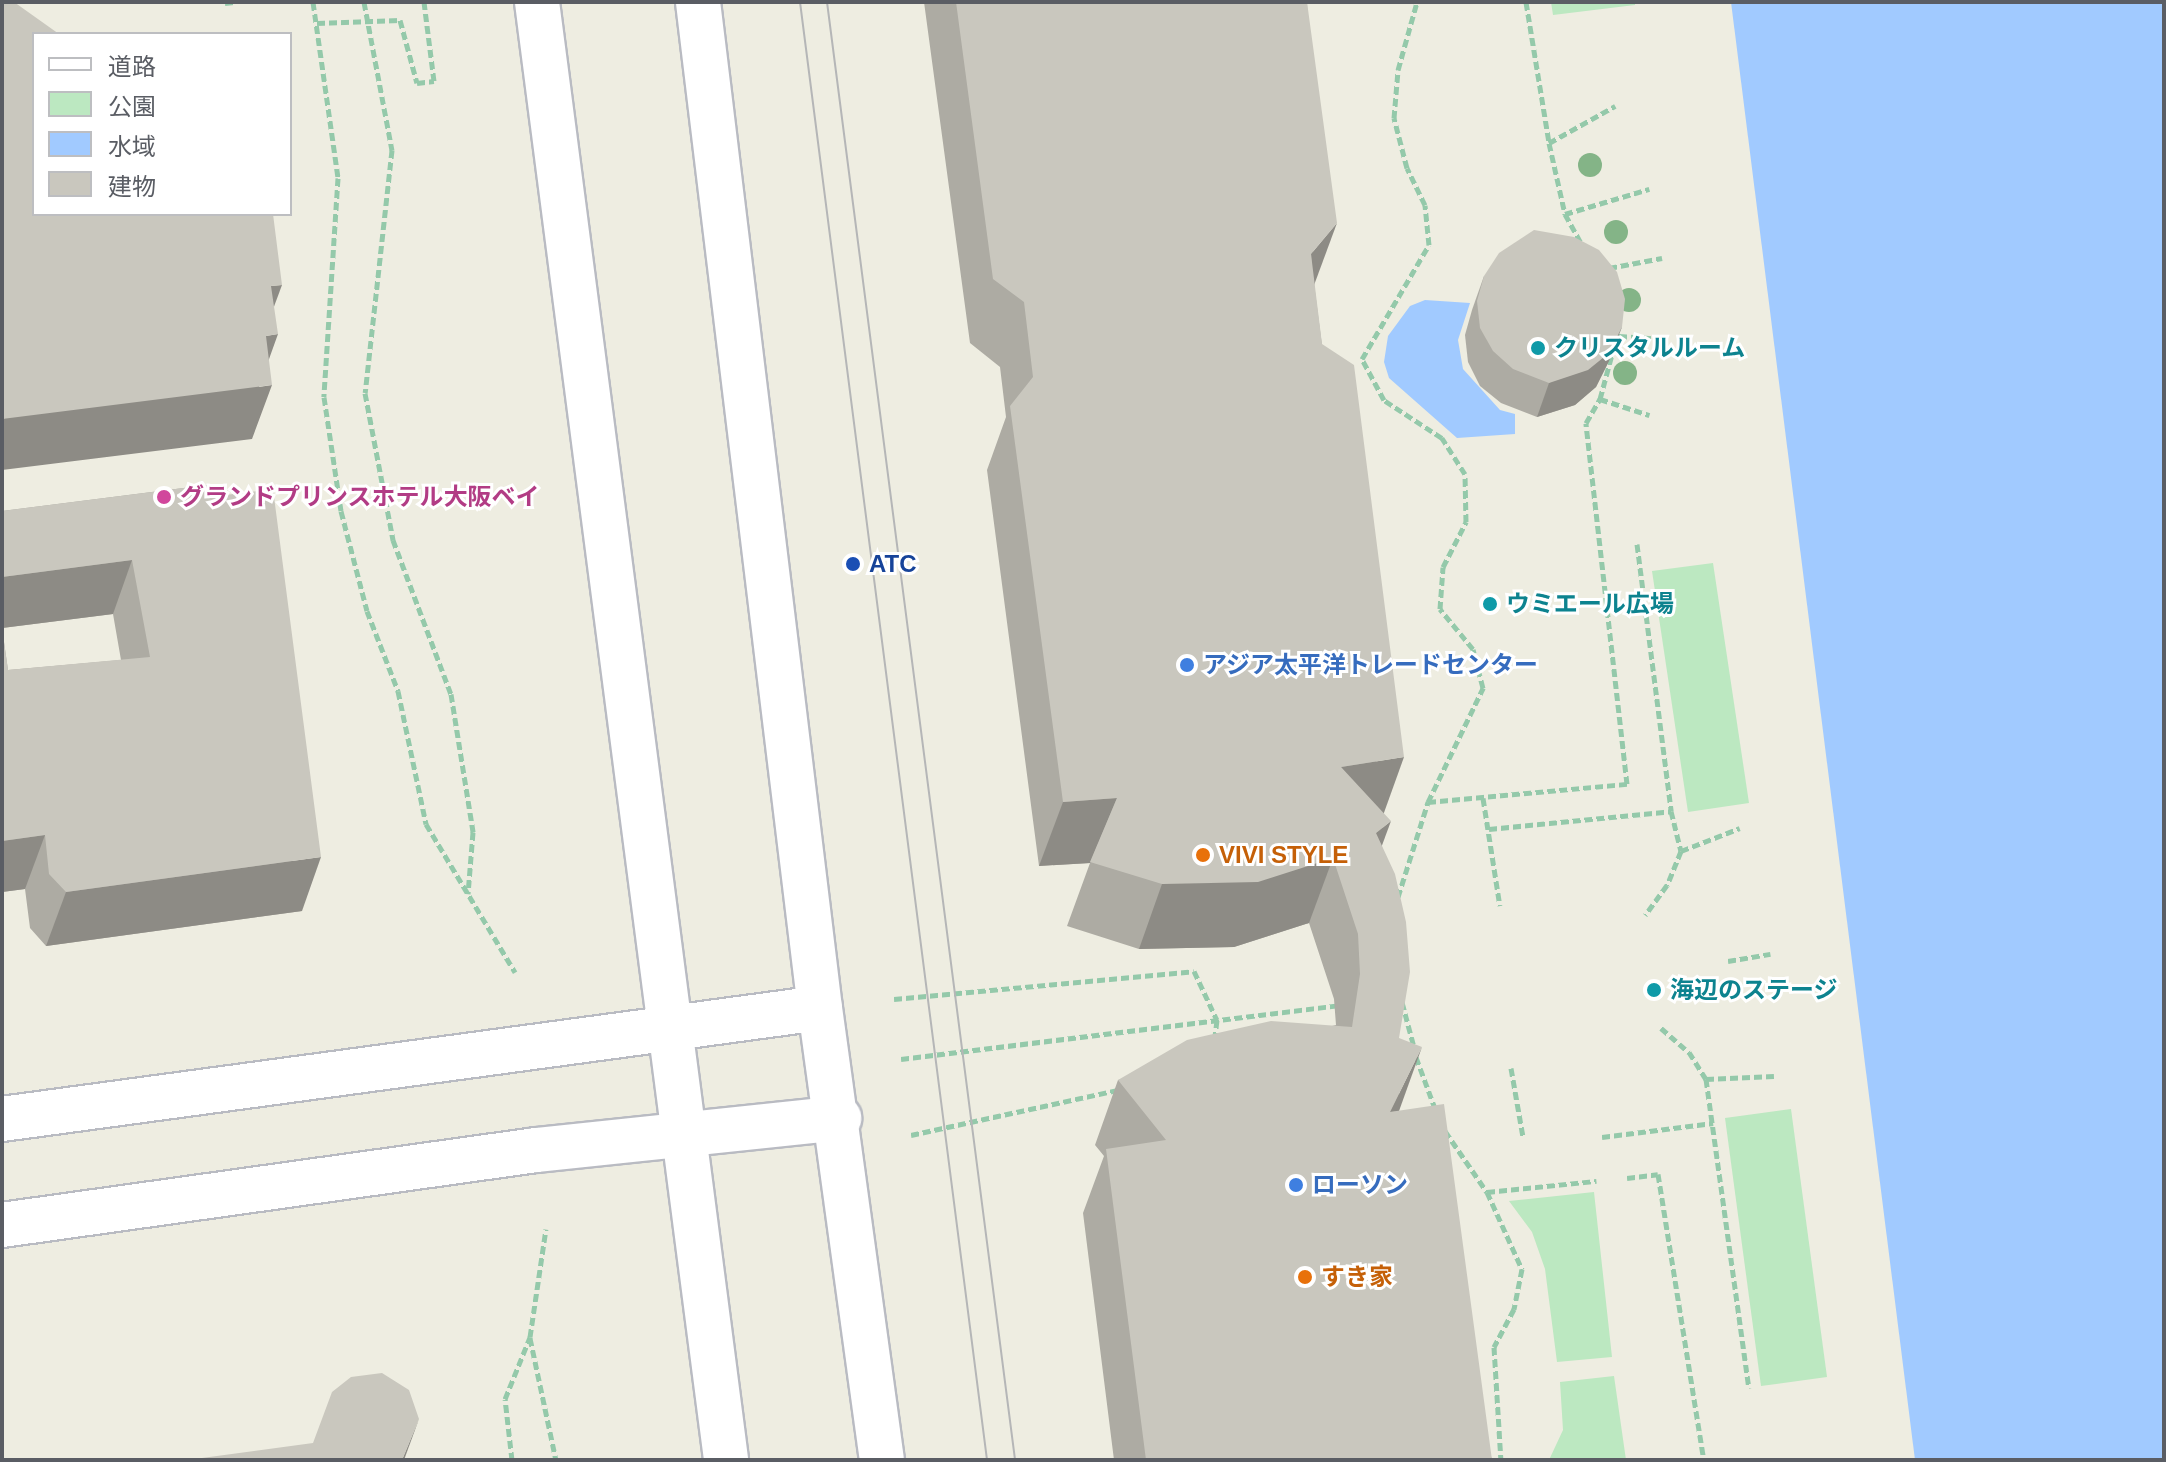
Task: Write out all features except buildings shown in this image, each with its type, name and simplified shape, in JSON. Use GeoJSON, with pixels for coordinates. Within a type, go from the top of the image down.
{"type":"FeatureCollection","features":[{"type":"Feature","properties":{"kind":"street"},"geometry":{"type":"LineString","coordinates":[[537,2],[673,1031],[726,1460]]}},
{"type":"Feature","properties":{"kind":"street"},"geometry":{"type":"LineString","coordinates":[[698,2],[820,1008],[839,1118],[882,1460]]}},
{"type":"Feature","properties":{"kind":"street"},"geometry":{"type":"LineString","coordinates":[[2,1119],[673,1031],[820,1008]]}},
{"type":"Feature","properties":{"kind":"street"},"geometry":{"type":"LineString","coordinates":[[2,1225],[536,1150],[839,1118]]}},
{"type":"Feature","properties":{"kind":"path"},"geometry":{"type":"LineString","coordinates":[[225,3],[234,2]]}},
{"type":"Feature","properties":{"kind":"path"},"geometry":{"type":"LineString","coordinates":[[313,2],[338,178],[324,397],[341,511],[367,611],[398,691],[426,824],[515,972]]}},
{"type":"Feature","properties":{"kind":"path"},"geometry":{"type":"LineString","coordinates":[[364,2],[392,150],[365,393],[393,540],[451,694],[473,832],[468,895]]}},
{"type":"Feature","properties":{"kind":"path"},"geometry":{"type":"LineString","coordinates":[[317,23],[366,17],[400,20],[417,83],[434,81],[424,2]]}},
{"type":"Feature","properties":{"kind":"path"},"geometry":{"type":"LineString","coordinates":[[1394,913],[1428,802],[1483,688],[1473,649],[1440,609],[1443,567],[1466,522],[1465,474],[1442,438],[1384,400],[1362,359],[1429,245],[1425,205],[1407,168],[1394,118],[1398,70],[1417,2]]}},
{"type":"Feature","properties":{"kind":"path"},"geometry":{"type":"LineString","coordinates":[[1526,2],[1549,143],[1565,214],[1585,251]]}},
{"type":"Feature","properties":{"kind":"path"},"geometry":{"type":"LineString","coordinates":[[1549,143],[1615,106]]}},
{"type":"Feature","properties":{"kind":"path"},"geometry":{"type":"LineString","coordinates":[[1565,214],[1649,189]]}},
{"type":"Feature","properties":{"kind":"path"},"geometry":{"type":"LineString","coordinates":[[1598,275],[1617,263],[1662,258]]}},
{"type":"Feature","properties":{"kind":"path"},"geometry":{"type":"LineString","coordinates":[[1428,802],[1627,784],[1586,423],[1600,399],[1619,336],[1614,321]]}},
{"type":"Feature","properties":{"kind":"path"},"geometry":{"type":"LineString","coordinates":[[1619,336],[1664,339]]}},
{"type":"Feature","properties":{"kind":"path"},"geometry":{"type":"LineString","coordinates":[[1600,399],[1649,415]]}},
{"type":"Feature","properties":{"kind":"path"},"geometry":{"type":"LineString","coordinates":[[1637,544],[1671,811],[1681,851],[1667,885],[1645,915]]}},
{"type":"Feature","properties":{"kind":"path"},"geometry":{"type":"LineString","coordinates":[[1483,798],[1500,906]]}},
{"type":"Feature","properties":{"kind":"path"},"geometry":{"type":"LineString","coordinates":[[1489,829],[1671,811]]}},
{"type":"Feature","properties":{"kind":"path"},"geometry":{"type":"LineString","coordinates":[[1681,851],[1740,828]]}},
{"type":"Feature","properties":{"kind":"path"},"geometry":{"type":"LineString","coordinates":[[1728,961],[1770,954]]}},
{"type":"Feature","properties":{"kind":"path"},"geometry":{"type":"LineString","coordinates":[[894,999],[1194,971],[1217,1020],[1215,1045]]}},
{"type":"Feature","properties":{"kind":"path"},"geometry":{"type":"LineString","coordinates":[[1386,999],[1401,997],[1428,1092],[1453,1149],[1487,1192],[1522,1269],[1514,1309],[1494,1347],[1501,1460]]}},
{"type":"Feature","properties":{"kind":"path"},"geometry":{"type":"LineString","coordinates":[[901,1059],[1355,1003]]}},
{"type":"Feature","properties":{"kind":"path"},"geometry":{"type":"LineString","coordinates":[[1661,1028],[1689,1052],[1706,1079],[1749,1388]]}},
{"type":"Feature","properties":{"kind":"path"},"geometry":{"type":"LineString","coordinates":[[1511,1068],[1523,1137]]}},
{"type":"Feature","properties":{"kind":"path"},"geometry":{"type":"LineString","coordinates":[[1706,1079],[1774,1076]]}},
{"type":"Feature","properties":{"kind":"path"},"geometry":{"type":"LineString","coordinates":[[911,1135],[1127,1088]]}},
{"type":"Feature","properties":{"kind":"path"},"geometry":{"type":"LineString","coordinates":[[1602,1137],[1713,1123]]}},
{"type":"Feature","properties":{"kind":"path"},"geometry":{"type":"LineString","coordinates":[[1627,1178],[1658,1174],[1704,1460]]}},
{"type":"Feature","properties":{"kind":"path"},"geometry":{"type":"LineString","coordinates":[[1487,1192],[1596,1181]]}},
{"type":"Feature","properties":{"kind":"path"},"geometry":{"type":"LineString","coordinates":[[512,1460],[505,1399],[530,1337],[546,1229]]}},
{"type":"Feature","properties":{"kind":"path"},"geometry":{"type":"LineString","coordinates":[[530,1337],[556,1460]]}},
{"type":"Feature","properties":{"kind":"green space"},"geometry":{"type":"Polygon","coordinates":[[[1551,2],[1635,2],[1635,5],[1553,15],[1551,2]]]}},
{"type":"Feature","properties":{"kind":"green space"},"geometry":{"type":"Polygon","coordinates":[[[1713,563],[1749,803],[1688,812],[1652,571],[1713,563]]]}},
{"type":"Feature","properties":{"kind":"green space"},"geometry":{"type":"Polygon","coordinates":[[[1791,1109],[1827,1377],[1761,1386],[1725,1118],[1791,1109]]]}},
{"type":"Feature","properties":{"kind":"green space"},"geometry":{"type":"Polygon","coordinates":[[[1594,1192],[1612,1357],[1557,1362],[1545,1269],[1532,1232],[1509,1201],[1594,1192]]]}},
{"type":"Feature","properties":{"kind":"green space"},"geometry":{"type":"Polygon","coordinates":[[[1614,1376],[1626,1460],[1549,1460],[1563,1430],[1560,1382],[1614,1376]]]}},
{"type":"Feature","properties":{"kind":"water"},"geometry":{"type":"Polygon","coordinates":[[[1731,2],[2164,2],[2164,1460],[1915,1460],[1731,2]]]}},
{"type":"Feature","properties":{"kind":"water"},"geometry":{"type":"Polygon","coordinates":[[[1425,300],[1470,303],[1458,340],[1463,369],[1500,410],[1515,414],[1515,434],[1457,438],[1389,378],[1384,362],[1388,336],[1410,306],[1425,300]]]}},
{"type":"Feature","properties":{"kind":"tram line"},"geometry":{"type":"LineString","coordinates":[[800,2],[987,1460]]}},
{"type":"Feature","properties":{"kind":"tram line"},"geometry":{"type":"LineString","coordinates":[[827,2],[1015,1460]]}},
{"type":"Feature","properties":{"kind":"place","name":"クリスタルルーム"},"geometry":{"type":"Point","coordinates":[1538,348]}},
{"type":"Feature","properties":{"kind":"place","name":"グランドプリンスホテル大阪ベイ"},"geometry":{"type":"Point","coordinates":[164,497]}},
{"type":"Feature","properties":{"kind":"place","name":"ATC"},"geometry":{"type":"Point","coordinates":[853,564]}},
{"type":"Feature","properties":{"kind":"place","name":"ウミエール広場"},"geometry":{"type":"Point","coordinates":[1490,604]}},
{"type":"Feature","properties":{"kind":"place","name":"アジア太平洋トレードセンター"},"geometry":{"type":"Point","coordinates":[1187,665]}},
{"type":"Feature","properties":{"kind":"place","name":"VIVI STYLE"},"geometry":{"type":"Point","coordinates":[1203,855]}},
{"type":"Feature","properties":{"kind":"place","name":"海辺のステージ"},"geometry":{"type":"Point","coordinates":[1654,990]}},
{"type":"Feature","properties":{"kind":"place","name":"ローソン"},"geometry":{"type":"Point","coordinates":[1296,1185]}},
{"type":"Feature","properties":{"kind":"place","name":"すき家"},"geometry":{"type":"Point","coordinates":[1305,1277]}}]}
